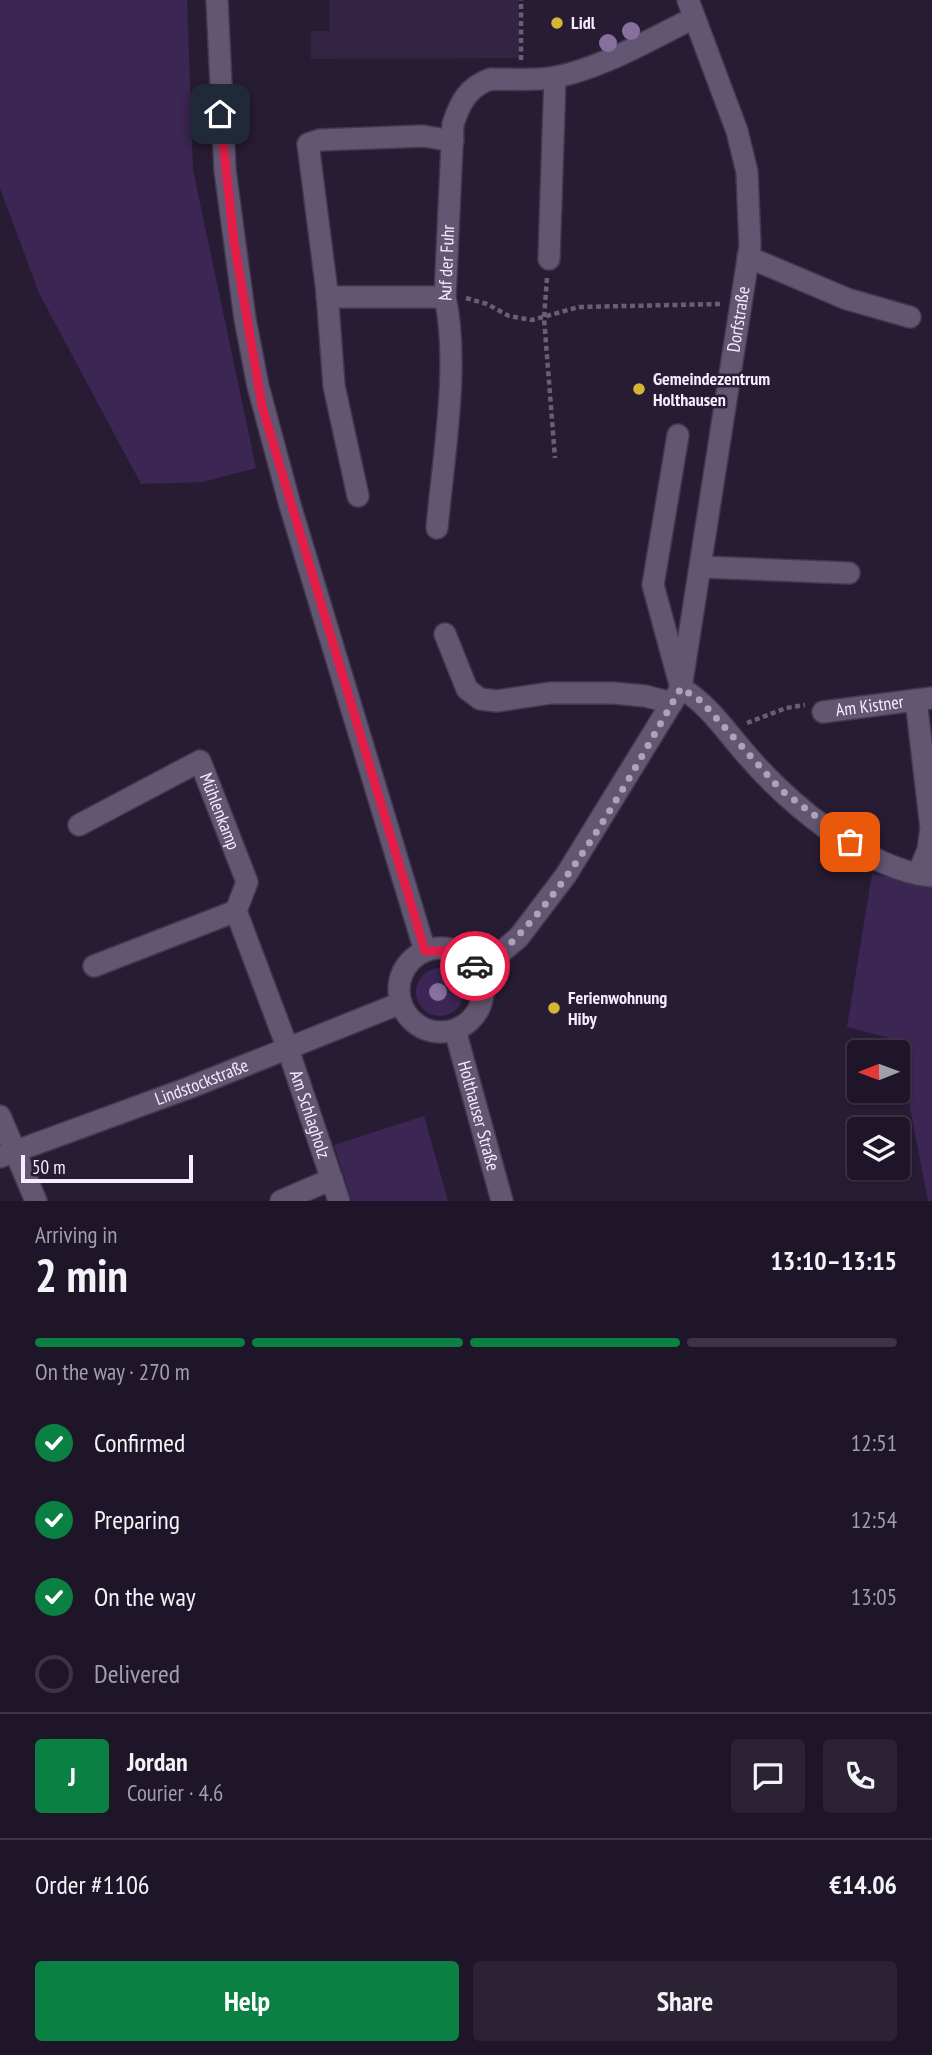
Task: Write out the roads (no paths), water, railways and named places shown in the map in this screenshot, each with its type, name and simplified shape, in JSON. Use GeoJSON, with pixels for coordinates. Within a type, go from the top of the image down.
{"type":"FeatureCollection","features":[{"type":"Feature","properties":{"kind":"street"},"geometry":{"type":"LineString","coordinates":[[217,0],[225,170],[245,319],[258,386],[290,505],[425,951]]}},
{"type":"Feature","properties":{"kind":"street","name":"Auf der Fuhr"},"geometry":{"type":"LineString","coordinates":[[437,528],[449,363],[450,320],[445,297],[453,141],[457,112],[472,88],[491,79],[555,77],[591,66],[691,9]]}},
{"type":"Feature","properties":{"kind":"street","name":"Dorfstraße"},"geometry":{"type":"LineString","coordinates":[[479,971],[519,937],[559,886],[676,696],[701,567],[742,304],[750,208],[747,172],[737,131],[691,9]]}},
{"type":"Feature","properties":{"kind":"street"},"geometry":{"type":"LineString","coordinates":[[549,259],[555,77]]}},
{"type":"Feature","properties":{"kind":"street"},"geometry":{"type":"LineString","coordinates":[[358,496],[334,386],[327,297],[309,143],[422,136],[453,141]]}},
{"type":"Feature","properties":{"kind":"street"},"geometry":{"type":"LineString","coordinates":[[748,257],[847,299],[910,317]]}},
{"type":"Feature","properties":{"kind":"street"},"geometry":{"type":"LineString","coordinates":[[327,297],[445,297]]}},
{"type":"Feature","properties":{"kind":"street"},"geometry":{"type":"LineString","coordinates":[[676,696],[653,585],[678,435]]}},
{"type":"Feature","properties":{"kind":"street"},"geometry":{"type":"LineString","coordinates":[[701,567],[849,573]]}},
{"type":"Feature","properties":{"kind":"street"},"geometry":{"type":"LineString","coordinates":[[445,634],[467,689],[480,699],[497,701],[550,693],[613,693],[676,696],[701,701],[781,790],[835,832],[880,861],[925,875]]}},
{"type":"Feature","properties":{"kind":"street","name":"Am Kistner"},"geometry":{"type":"LineString","coordinates":[[823,712],[924,699],[931,828],[925,875]]}},
{"type":"Feature","properties":{"kind":"street","name":"Mühlenkamp"},"geometry":{"type":"LineString","coordinates":[[79,825],[200,761],[247,882],[236,912]]}},
{"type":"Feature","properties":{"kind":"street"},"geometry":{"type":"LineString","coordinates":[[94,966],[236,912],[288,1049]]}},
{"type":"Feature","properties":{"kind":"street"},"geometry":{"type":"LineString","coordinates":[[425,951],[456,951],[466,956],[479,971],[483,983],[480,1007],[474,1017],[455,1030],[432,1032],[422,1028],[413,1022],[401,1003],[399,991],[406,967],[425,951]]}},
{"type":"Feature","properties":{"kind":"street","name":"Lindstockstraße"},"geometry":{"type":"LineString","coordinates":[[7,1154],[288,1049],[401,1003]]}},
{"type":"Feature","properties":{"kind":"street","name":"Holthauser Straße"},"geometry":{"type":"LineString","coordinates":[[455,1030],[502,1201]]}},
{"type":"Feature","properties":{"kind":"street","name":"Am Schlagholz"},"geometry":{"type":"LineString","coordinates":[[288,1049],[339,1201]]}},
{"type":"Feature","properties":{"kind":"street"},"geometry":{"type":"LineString","coordinates":[[0,1116],[7,1154],[36,1201]]}},
{"type":"Feature","properties":{"kind":"street","name":"Am Schlagholz"},"geometry":{"type":"LineString","coordinates":[[281,1201],[332,1179]]}},
{"type":"Feature","properties":{"kind":"place","name":"Lidl"},"geometry":{"type":"Point","coordinates":[557,23]}},
{"type":"Feature","properties":{"kind":"place","name":"Gemeindezentrum Holthausen"},"geometry":{"type":"Point","coordinates":[639,389]}},
{"type":"Feature","properties":{"kind":"place","name":"Ferienwohnung Hiby"},"geometry":{"type":"Point","coordinates":[554,1008]}}]}
